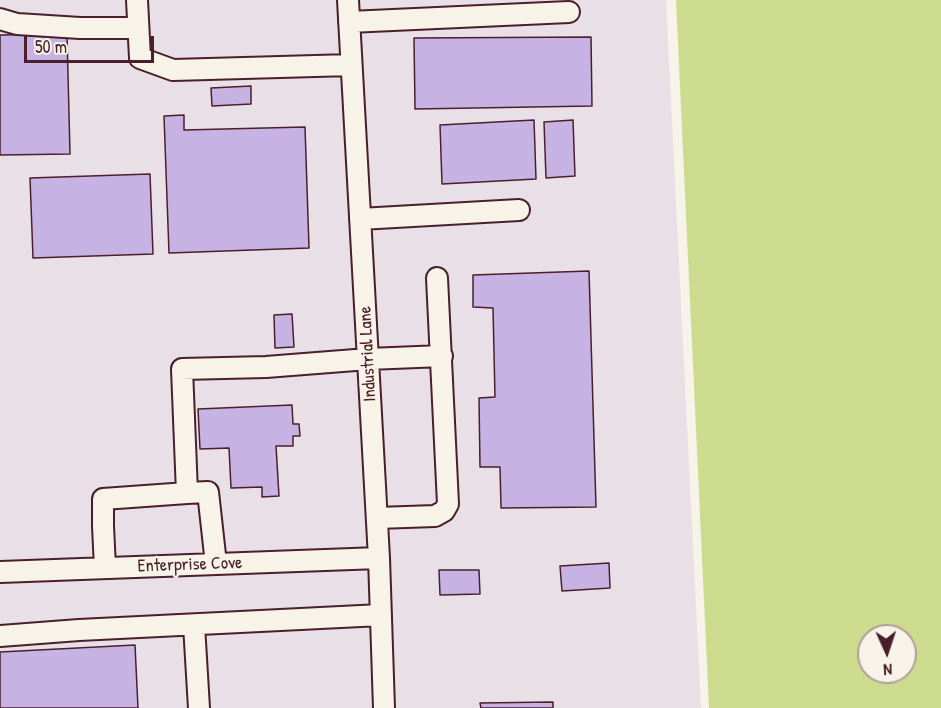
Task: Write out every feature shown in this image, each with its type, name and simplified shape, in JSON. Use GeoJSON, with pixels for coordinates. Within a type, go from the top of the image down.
{"type":"FeatureCollection","features":[{"type":"Feature","properties":{"kind":"street"},"geometry":{"type":"LineString","coordinates":[[137,0],[140,58],[173,70],[351,65]]}},
{"type":"Feature","properties":{"kind":"street","name":"Industrial Lane"},"geometry":{"type":"LineString","coordinates":[[348,0],[377,518],[384,708]]}},
{"type":"Feature","properties":{"kind":"street"},"geometry":{"type":"LineString","coordinates":[[349,22],[568,12]]}},
{"type":"Feature","properties":{"kind":"street"},"geometry":{"type":"LineString","coordinates":[[0,19],[17,24],[80,28],[138,28]]}},
{"type":"Feature","properties":{"kind":"street"},"geometry":{"type":"LineString","coordinates":[[360,219],[519,210]]}},
{"type":"Feature","properties":{"kind":"street"},"geometry":{"type":"LineString","coordinates":[[377,518],[435,516],[444,511],[448,504],[437,278]]}},
{"type":"Feature","properties":{"kind":"street"},"geometry":{"type":"LineString","coordinates":[[187,493],[182,369],[266,367],[442,356]]}},
{"type":"Feature","properties":{"kind":"street"},"geometry":{"type":"LineString","coordinates":[[105,568],[103,499],[208,492],[216,564]]}},
{"type":"Feature","properties":{"kind":"street","name":"Enterprise Cove"},"geometry":{"type":"LineString","coordinates":[[0,572],[379,558]]}},
{"type":"Feature","properties":{"kind":"street"},"geometry":{"type":"LineString","coordinates":[[0,636],[381,615]]}},
{"type":"Feature","properties":{"kind":"street"},"geometry":{"type":"LineString","coordinates":[[194,625],[199,708]]}},
{"type":"Feature","properties":{"kind":"shaded area"},"geometry":{"type":"Polygon","coordinates":[[[0,0],[666,0],[701,708],[0,708],[0,0]]]}},
{"type":"Feature","properties":{"kind":"green space"},"geometry":{"type":"Polygon","coordinates":[[[676,0],[941,0],[941,708],[709,708],[676,0]]]}},
{"type":"Feature","properties":{"kind":"building"},"geometry":{"type":"Polygon","coordinates":[[[67,34],[70,154],[0,155],[0,35],[67,34]]]}},
{"type":"Feature","properties":{"kind":"building"},"geometry":{"type":"Polygon","coordinates":[[[591,37],[592,106],[415,109],[414,38],[591,37]]]}},
{"type":"Feature","properties":{"kind":"building"},"geometry":{"type":"Polygon","coordinates":[[[251,86],[251,104],[212,106],[211,88],[251,86]]]}},
{"type":"Feature","properties":{"kind":"building"},"geometry":{"type":"Polygon","coordinates":[[[184,115],[184,130],[305,127],[309,248],[169,253],[164,116],[184,115]]]}},
{"type":"Feature","properties":{"kind":"building"},"geometry":{"type":"Polygon","coordinates":[[[534,120],[536,179],[442,184],[440,125],[534,120]]]}},
{"type":"Feature","properties":{"kind":"building"},"geometry":{"type":"Polygon","coordinates":[[[573,120],[575,176],[546,178],[544,122],[573,120]]]}},
{"type":"Feature","properties":{"kind":"building"},"geometry":{"type":"Polygon","coordinates":[[[150,174],[153,254],[33,258],[30,178],[150,174]]]}},
{"type":"Feature","properties":{"kind":"building"},"geometry":{"type":"Polygon","coordinates":[[[589,271],[596,507],[501,508],[500,467],[480,467],[479,398],[495,397],[493,308],[473,307],[473,275],[589,271]]]}},
{"type":"Feature","properties":{"kind":"building"},"geometry":{"type":"Polygon","coordinates":[[[292,314],[294,347],[275,348],[274,315],[292,314]]]}},
{"type":"Feature","properties":{"kind":"building"},"geometry":{"type":"Polygon","coordinates":[[[292,405],[293,424],[299,424],[300,436],[293,436],[293,446],[276,446],[279,496],[262,497],[262,487],[231,488],[229,448],[200,449],[198,409],[292,405]]]}},
{"type":"Feature","properties":{"kind":"building"},"geometry":{"type":"Polygon","coordinates":[[[609,563],[610,588],[562,591],[560,566],[609,563]]]}},
{"type":"Feature","properties":{"kind":"building"},"geometry":{"type":"Polygon","coordinates":[[[439,570],[479,570],[480,594],[440,595],[439,570]]]}},
{"type":"Feature","properties":{"kind":"building"},"geometry":{"type":"Polygon","coordinates":[[[135,645],[138,708],[0,708],[0,652],[135,645]]]}},
{"type":"Feature","properties":{"kind":"building"},"geometry":{"type":"Polygon","coordinates":[[[553,702],[553,708],[481,708],[480,703],[553,702]]]}}]}
